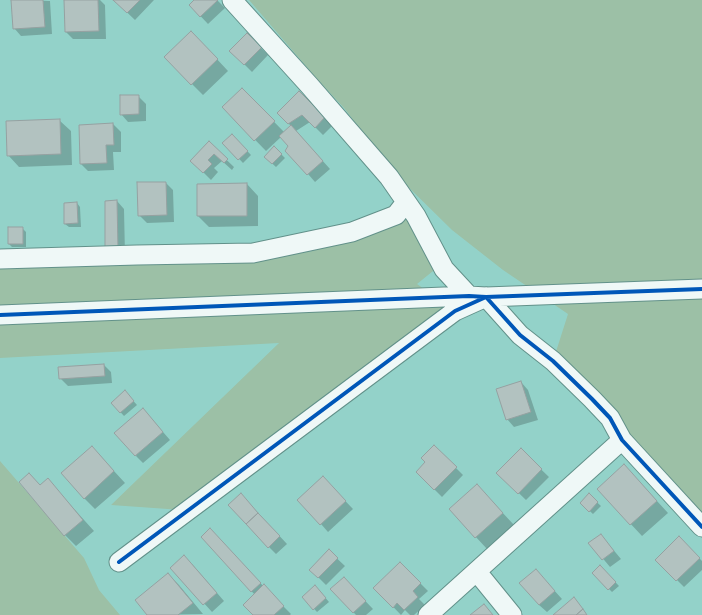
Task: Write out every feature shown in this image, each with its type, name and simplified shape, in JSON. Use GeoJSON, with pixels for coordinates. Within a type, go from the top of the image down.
{"type":"FeatureCollection","features":[{"type":"Feature","properties":{"kind":"street"},"geometry":{"type":"LineString","coordinates":[[232,0],[309,85],[389,177],[416,216],[444,269],[520,335],[553,360],[610,418],[622,440],[702,527]]}},
{"type":"Feature","properties":{"kind":"street"},"geometry":{"type":"LineString","coordinates":[[0,259],[253,253],[352,232],[396,215],[406,202]]}},
{"type":"Feature","properties":{"kind":"street"},"geometry":{"type":"LineString","coordinates":[[0,315],[702,289]]}},
{"type":"Feature","properties":{"kind":"street"},"geometry":{"type":"LineString","coordinates":[[119,562],[456,311],[478,297]]}},
{"type":"Feature","properties":{"kind":"street"},"geometry":{"type":"LineString","coordinates":[[428,615],[622,440]]}},
{"type":"Feature","properties":{"kind":"street"},"geometry":{"type":"LineString","coordinates":[[476,572],[512,615]]}},
{"type":"Feature","properties":{"kind":"green space"},"geometry":{"type":"Polygon","coordinates":[[[249,0],[702,0],[702,527],[553,361],[568,314],[503,270],[452,230],[394,173],[344,108],[249,0]]]}},
{"type":"Feature","properties":{"kind":"green space"},"geometry":{"type":"Polygon","coordinates":[[[411,218],[438,267],[417,284],[455,311],[280,430],[182,510],[111,505],[279,343],[0,358],[0,262],[251,262],[312,251],[411,218]]]}},
{"type":"Feature","properties":{"kind":"green space"},"geometry":{"type":"Polygon","coordinates":[[[0,461],[84,558],[99,590],[120,615],[0,615],[0,461]]]}},
{"type":"Feature","properties":{"kind":"building"},"geometry":{"type":"Polygon","coordinates":[[[11,0],[43,0],[45,27],[13,29],[11,0]]]}},
{"type":"Feature","properties":{"kind":"building"},"geometry":{"type":"Polygon","coordinates":[[[64,0],[98,0],[99,31],[65,32],[64,0]]]}},
{"type":"Feature","properties":{"kind":"building"},"geometry":{"type":"Polygon","coordinates":[[[113,0],[140,0],[127,13],[113,0]]]}},
{"type":"Feature","properties":{"kind":"building"},"geometry":{"type":"Polygon","coordinates":[[[194,0],[218,0],[200,17],[189,5],[194,0]]]}},
{"type":"Feature","properties":{"kind":"building"},"geometry":{"type":"Polygon","coordinates":[[[191,31],[218,59],[191,85],[164,57],[191,31]]]}},
{"type":"Feature","properties":{"kind":"building"},"geometry":{"type":"Polygon","coordinates":[[[247,33],[262,47],[244,65],[229,51],[247,33]]]}},
{"type":"Feature","properties":{"kind":"building"},"geometry":{"type":"Polygon","coordinates":[[[242,88],[275,121],[254,141],[222,107],[242,88]]]}},
{"type":"Feature","properties":{"kind":"building"},"geometry":{"type":"Polygon","coordinates":[[[299,91],[325,117],[315,128],[302,115],[288,124],[277,113],[299,91]]]}},
{"type":"Feature","properties":{"kind":"building"},"geometry":{"type":"Polygon","coordinates":[[[120,95],[139,95],[139,114],[120,115],[120,95]]]}},
{"type":"Feature","properties":{"kind":"building"},"geometry":{"type":"Polygon","coordinates":[[[60,119],[61,154],[7,156],[6,121],[60,119]]]}},
{"type":"Feature","properties":{"kind":"building"},"geometry":{"type":"Polygon","coordinates":[[[113,123],[114,145],[106,145],[107,163],[80,164],[79,125],[113,123]]]}},
{"type":"Feature","properties":{"kind":"building"},"geometry":{"type":"Polygon","coordinates":[[[291,125],[323,161],[307,175],[285,151],[288,146],[279,136],[291,125]]]}},
{"type":"Feature","properties":{"kind":"building"},"geometry":{"type":"Polygon","coordinates":[[[232,134],[248,151],[238,160],[222,143],[232,134]]]}},
{"type":"Feature","properties":{"kind":"building"},"geometry":{"type":"Polygon","coordinates":[[[209,141],[228,159],[224,163],[214,154],[208,160],[212,164],[203,173],[190,161],[209,141]]]}},
{"type":"Feature","properties":{"kind":"building"},"geometry":{"type":"Polygon","coordinates":[[[274,146],[282,154],[272,164],[264,157],[274,146]]]}},
{"type":"Feature","properties":{"kind":"building"},"geometry":{"type":"Polygon","coordinates":[[[137,182],[166,182],[167,215],[138,216],[137,182]]]}},
{"type":"Feature","properties":{"kind":"building"},"geometry":{"type":"Polygon","coordinates":[[[247,183],[247,216],[197,216],[197,184],[247,183]]]}},
{"type":"Feature","properties":{"kind":"building"},"geometry":{"type":"Polygon","coordinates":[[[117,200],[118,248],[105,248],[105,201],[117,200]]]}},
{"type":"Feature","properties":{"kind":"building"},"geometry":{"type":"Polygon","coordinates":[[[77,202],[78,223],[64,224],[64,203],[77,202]]]}},
{"type":"Feature","properties":{"kind":"building"},"geometry":{"type":"Polygon","coordinates":[[[8,227],[23,227],[23,244],[8,244],[8,227]]]}},
{"type":"Feature","properties":{"kind":"building"},"geometry":{"type":"Polygon","coordinates":[[[104,364],[105,376],[59,379],[58,367],[104,364]]]}},
{"type":"Feature","properties":{"kind":"building"},"geometry":{"type":"Polygon","coordinates":[[[521,381],[531,412],[506,420],[496,389],[521,381]]]}},
{"type":"Feature","properties":{"kind":"building"},"geometry":{"type":"Polygon","coordinates":[[[125,390],[134,401],[120,413],[111,403],[125,390]]]}},
{"type":"Feature","properties":{"kind":"building"},"geometry":{"type":"Polygon","coordinates":[[[143,408],[163,432],[135,456],[114,433],[143,408]]]}},
{"type":"Feature","properties":{"kind":"building"},"geometry":{"type":"Polygon","coordinates":[[[434,445],[457,467],[434,490],[416,472],[425,462],[421,458],[434,445]]]}},
{"type":"Feature","properties":{"kind":"building"},"geometry":{"type":"Polygon","coordinates":[[[92,446],[114,471],[84,499],[61,473],[92,446]]]}},
{"type":"Feature","properties":{"kind":"building"},"geometry":{"type":"Polygon","coordinates":[[[521,448],[542,469],[518,494],[496,473],[521,448]]]}},
{"type":"Feature","properties":{"kind":"building"},"geometry":{"type":"Polygon","coordinates":[[[624,464],[657,501],[630,525],[597,489],[624,464]]]}},
{"type":"Feature","properties":{"kind":"building"},"geometry":{"type":"Polygon","coordinates":[[[29,473],[40,485],[48,478],[83,520],[64,536],[19,482],[29,473]]]}},
{"type":"Feature","properties":{"kind":"building"},"geometry":{"type":"Polygon","coordinates":[[[323,476],[346,501],[320,525],[297,500],[323,476]]]}},
{"type":"Feature","properties":{"kind":"building"},"geometry":{"type":"Polygon","coordinates":[[[477,484],[503,513],[475,538],[449,509],[477,484]]]}},
{"type":"Feature","properties":{"kind":"building"},"geometry":{"type":"Polygon","coordinates":[[[241,493],[258,513],[246,524],[228,505],[241,493]]]}},
{"type":"Feature","properties":{"kind":"building"},"geometry":{"type":"Polygon","coordinates":[[[589,493],[598,502],[589,512],[580,503],[589,493]]]}},
{"type":"Feature","properties":{"kind":"building"},"geometry":{"type":"Polygon","coordinates":[[[258,513],[280,536],[268,548],[246,524],[258,513]]]}},
{"type":"Feature","properties":{"kind":"building"},"geometry":{"type":"Polygon","coordinates":[[[210,528],[261,583],[251,592],[201,537],[210,528]]]}},
{"type":"Feature","properties":{"kind":"building"},"geometry":{"type":"Polygon","coordinates":[[[601,534],[614,551],[602,560],[588,543],[601,534]]]}},
{"type":"Feature","properties":{"kind":"building"},"geometry":{"type":"Polygon","coordinates":[[[679,536],[700,558],[676,581],[655,560],[679,536]]]}},
{"type":"Feature","properties":{"kind":"building"},"geometry":{"type":"Polygon","coordinates":[[[329,549],[338,558],[318,578],[309,570],[329,549]]]}},
{"type":"Feature","properties":{"kind":"building"},"geometry":{"type":"Polygon","coordinates":[[[184,555],[217,593],[203,605],[170,568],[184,555]]]}},
{"type":"Feature","properties":{"kind":"building"},"geometry":{"type":"Polygon","coordinates":[[[400,562],[421,583],[413,591],[418,597],[404,610],[397,603],[393,608],[373,588],[400,562]]]}},
{"type":"Feature","properties":{"kind":"building"},"geometry":{"type":"Polygon","coordinates":[[[600,565],[616,582],[608,590],[592,573],[600,565]]]}},
{"type":"Feature","properties":{"kind":"building"},"geometry":{"type":"Polygon","coordinates":[[[536,569],[555,591],[539,605],[519,583],[536,569]]]}},
{"type":"Feature","properties":{"kind":"building"},"geometry":{"type":"Polygon","coordinates":[[[168,573],[193,603],[178,615],[147,615],[135,600],[168,573]]]}},
{"type":"Feature","properties":{"kind":"building"},"geometry":{"type":"Polygon","coordinates":[[[344,577],[366,601],[353,613],[330,589],[344,577]]]}},
{"type":"Feature","properties":{"kind":"building"},"geometry":{"type":"Polygon","coordinates":[[[264,584],[284,606],[274,615],[253,615],[243,605],[264,584]]]}},
{"type":"Feature","properties":{"kind":"building"},"geometry":{"type":"Polygon","coordinates":[[[315,585],[326,598],[313,610],[302,597],[315,585]]]}},
{"type":"Feature","properties":{"kind":"building"},"geometry":{"type":"Polygon","coordinates":[[[574,597],[583,609],[576,615],[553,615],[574,597]]]}},
{"type":"Feature","properties":{"kind":"building"},"geometry":{"type":"Polygon","coordinates":[[[484,604],[493,615],[470,615],[484,604]]]}},
{"type":"Feature","properties":{"kind":"building"},"geometry":{"type":"Polygon","coordinates":[[[583,609],[587,615],[576,615],[583,609]]]}},
{"type":"Feature","properties":{"kind":"cycle path"},"geometry":{"type":"LineString","coordinates":[[0,315],[469,296],[486,297],[702,289]]}},
{"type":"Feature","properties":{"kind":"cycle path"},"geometry":{"type":"LineString","coordinates":[[119,562],[455,311],[486,297],[520,335],[553,361],[610,418],[622,440],[702,527]]}}]}
